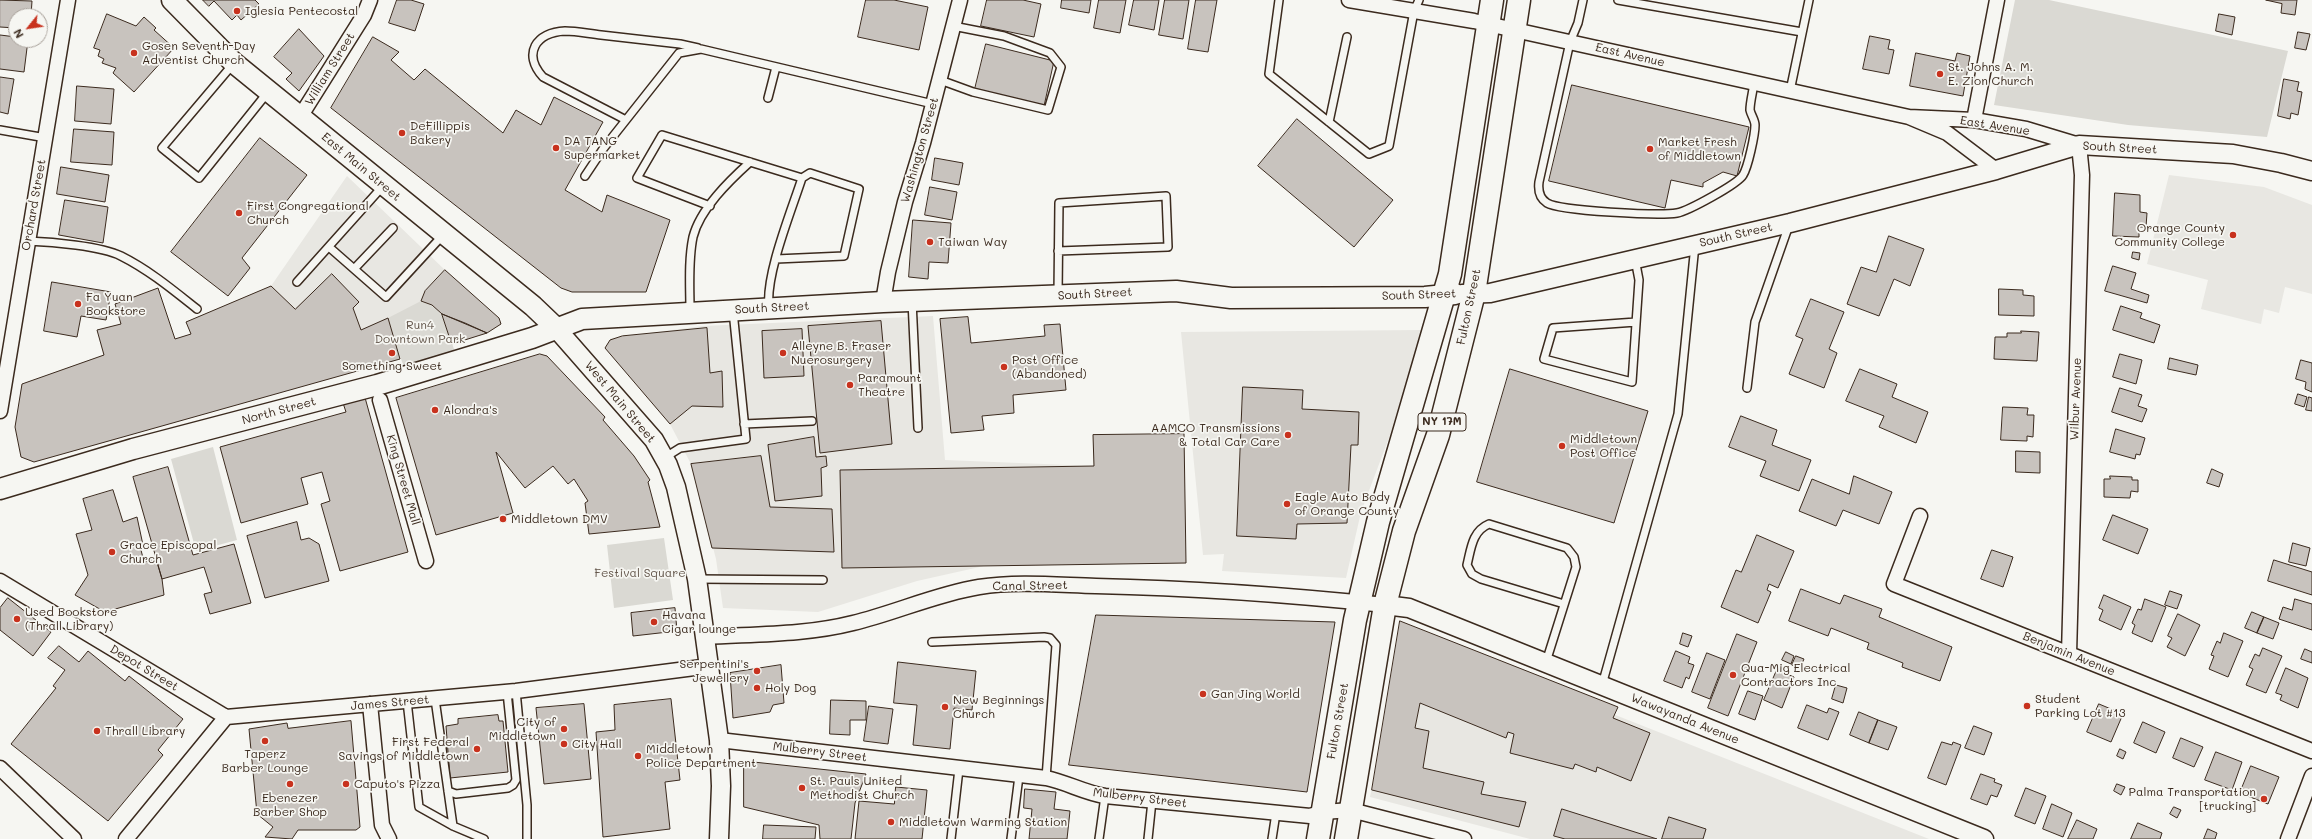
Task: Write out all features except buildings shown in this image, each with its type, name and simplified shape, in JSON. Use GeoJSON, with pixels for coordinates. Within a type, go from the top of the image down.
{"type":"FeatureCollection","features":[{"type":"Feature","properties":{"kind":"main road","name":"East Main Street"},"geometry":{"type":"LineString","coordinates":[[172,0],[234,63],[443,235],[533,306],[555,327]]}},
{"type":"Feature","properties":{"kind":"main road","name":"Fulton Street"},"geometry":{"type":"LineString","coordinates":[[1318,839],[1360,602],[1378,522],[1458,294],[1450,274],[1487,24],[1492,0]]}},
{"type":"Feature","properties":{"kind":"main road","name":"Fulton Street"},"geometry":{"type":"LineString","coordinates":[[1346,839],[1385,605],[1404,531],[1438,435],[1458,294],[1519,0]]}},
{"type":"Feature","properties":{"kind":"main road","name":"South Street"},"geometry":{"type":"LineString","coordinates":[[555,327],[582,318],[652,316],[690,312],[883,302],[1176,291],[1230,298],[1425,297],[1458,294]]}},
{"type":"Feature","properties":{"kind":"main road","name":"North Street"},"geometry":{"type":"LineString","coordinates":[[0,489],[133,449],[377,385],[532,338],[555,327]]}},
{"type":"Feature","properties":{"kind":"street","name":"Orchard Street"},"geometry":{"type":"LineString","coordinates":[[0,411],[68,0]]}},
{"type":"Feature","properties":{"kind":"street","name":"William Street"},"geometry":{"type":"LineString","coordinates":[[300,117],[364,15],[370,0]]}},
{"type":"Feature","properties":{"kind":"street","name":"Washington Street"},"geometry":{"type":"LineString","coordinates":[[883,302],[888,272],[905,202],[940,80],[960,0]]}},
{"type":"Feature","properties":{"kind":"street","name":"East Avenue"},"geometry":{"type":"LineString","coordinates":[[1349,0],[1417,5],[1487,24],[1909,118],[1947,133],[1996,170]]}},
{"type":"Feature","properties":{"kind":"street"},"geometry":{"type":"LineString","coordinates":[[1974,120],[1997,0]]}},
{"type":"Feature","properties":{"kind":"street","name":"East Avenue"},"geometry":{"type":"LineString","coordinates":[[1909,118],[1974,120],[2026,129],[2079,145]]}},
{"type":"Feature","properties":{"kind":"street","name":"South Street"},"geometry":{"type":"LineString","coordinates":[[1458,294],[1490,293],[1790,223],[1996,170],[2079,145],[2233,154],[2281,163],[2312,171]]}},
{"type":"Feature","properties":{"kind":"street","name":"Wilbur Avenue"},"geometry":{"type":"LineString","coordinates":[[2069,654],[2082,175],[2079,145]]}},
{"type":"Feature","properties":{"kind":"street","name":"West Main Street"},"geometry":{"type":"LineString","coordinates":[[555,327],[654,440],[664,458],[676,487],[697,579],[710,666],[719,740],[721,786],[719,839]]}},
{"type":"Feature","properties":{"kind":"street","name":"King Street Mall"},"geometry":{"type":"LineString","coordinates":[[380,400],[426,561]]}},
{"type":"Feature","properties":{"kind":"street","name":"Benjamin Avenue"},"geometry":{"type":"LineString","coordinates":[[1920,516],[1894,584],[2312,751]]}},
{"type":"Feature","properties":{"kind":"street","name":"Depot Street"},"geometry":{"type":"LineString","coordinates":[[0,581],[226,717]]}},
{"type":"Feature","properties":{"kind":"street","name":"Canal Street"},"geometry":{"type":"LineString","coordinates":[[706,637],[817,629],[853,623],[958,592],[1008,584],[1170,588],[1360,602]]}},
{"type":"Feature","properties":{"kind":"street"},"geometry":{"type":"LineString","coordinates":[[1360,602],[1385,605]]}},
{"type":"Feature","properties":{"kind":"street","name":"Wawayanda Avenue"},"geometry":{"type":"LineString","coordinates":[[1385,605],[1409,608],[1984,839]]}},
{"type":"Feature","properties":{"kind":"street","name":"James Street"},"geometry":{"type":"LineString","coordinates":[[226,717],[511,692],[710,666]]}},
{"type":"Feature","properties":{"kind":"street"},"geometry":{"type":"LineString","coordinates":[[370,704],[382,825],[389,839]]}},
{"type":"Feature","properties":{"kind":"street"},"geometry":{"type":"LineString","coordinates":[[126,839],[226,717]]}},
{"type":"Feature","properties":{"kind":"street","name":"Mulberry Street"},"geometry":{"type":"LineString","coordinates":[[719,740],[1018,776],[1046,778],[1105,796],[1310,816],[1323,812],[1351,810],[1464,839]]}},
{"type":"Feature","properties":{"kind":"street"},"geometry":{"type":"LineString","coordinates":[[0,768],[74,838]]}},
{"type":"Feature","properties":{"kind":"street"},"geometry":{"type":"LineString","coordinates":[[2288,839],[2312,776]]}},
{"type":"Feature","properties":{"kind":"lane"},"geometry":{"type":"LineString","coordinates":[[1279,0],[1269,74],[1369,154],[1389,146],[1417,5]]}},
{"type":"Feature","properties":{"kind":"lane"},"geometry":{"type":"LineString","coordinates":[[1583,0],[1578,22],[1570,42],[1538,182],[1538,192],[1547,203],[1561,208],[1642,214],[1678,213],[1736,182],[1743,176],[1746,169],[1755,124],[1750,110],[1754,83]]}},
{"type":"Feature","properties":{"kind":"lane"},"geometry":{"type":"LineString","coordinates":[[1618,0],[1802,32]]}},
{"type":"Feature","properties":{"kind":"lane"},"geometry":{"type":"LineString","coordinates":[[1790,91],[1809,0]]}},
{"type":"Feature","properties":{"kind":"lane"},"geometry":{"type":"LineString","coordinates":[[940,80],[973,92],[1048,110],[1061,67],[1050,53],[1004,36],[953,26]]}},
{"type":"Feature","properties":{"kind":"lane"},"geometry":{"type":"LineString","coordinates":[[626,120],[542,77],[535,69],[531,57],[533,48],[542,39],[564,31],[680,44],[933,104]]}},
{"type":"Feature","properties":{"kind":"lane"},"geometry":{"type":"LineString","coordinates":[[1329,122],[1347,37]]}},
{"type":"Feature","properties":{"kind":"lane"},"geometry":{"type":"LineString","coordinates":[[584,176],[679,53],[701,49]]}},
{"type":"Feature","properties":{"kind":"lane"},"geometry":{"type":"LineString","coordinates":[[234,63],[162,148],[199,178],[268,92]]}},
{"type":"Feature","properties":{"kind":"lane"},"geometry":{"type":"LineString","coordinates":[[768,98],[776,67]]}},
{"type":"Feature","properties":{"kind":"lane"},"geometry":{"type":"LineString","coordinates":[[0,130],[46,138]]}},
{"type":"Feature","properties":{"kind":"lane"},"geometry":{"type":"LineString","coordinates":[[710,206],[637,178],[662,134],[802,178]]}},
{"type":"Feature","properties":{"kind":"lane"},"geometry":{"type":"LineString","coordinates":[[690,312],[691,260],[694,236],[721,188],[750,162]]}},
{"type":"Feature","properties":{"kind":"lane"},"geometry":{"type":"LineString","coordinates":[[769,308],[767,294],[776,259],[802,178],[810,173],[859,189],[844,256],[776,259]]}},
{"type":"Feature","properties":{"kind":"lane"},"geometry":{"type":"LineString","coordinates":[[297,282],[383,186]]}},
{"type":"Feature","properties":{"kind":"lane"},"geometry":{"type":"LineString","coordinates":[[1058,251],[1168,247],[1166,196],[1059,203],[1058,251],[1058,296]]}},
{"type":"Feature","properties":{"kind":"lane"},"geometry":{"type":"LineString","coordinates":[[1747,388],[1755,322],[1790,223]]}},
{"type":"Feature","properties":{"kind":"lane"},"geometry":{"type":"LineString","coordinates":[[354,269],[393,228]]}},
{"type":"Feature","properties":{"kind":"lane"},"geometry":{"type":"LineString","coordinates":[[329,247],[386,297],[443,235]]}},
{"type":"Feature","properties":{"kind":"lane"},"geometry":{"type":"LineString","coordinates":[[28,241],[78,247],[121,256],[166,284],[197,309]]}},
{"type":"Feature","properties":{"kind":"lane"},"geometry":{"type":"LineString","coordinates":[[1602,686],[1678,414],[1695,245]]}},
{"type":"Feature","properties":{"kind":"lane"},"geometry":{"type":"LineString","coordinates":[[1635,259],[1639,280],[1632,382],[1544,360],[1553,328],[1636,322]]}},
{"type":"Feature","properties":{"kind":"lane"},"geometry":{"type":"LineString","coordinates":[[912,301],[918,428]]}},
{"type":"Feature","properties":{"kind":"lane"},"geometry":{"type":"LineString","coordinates":[[664,458],[680,448],[746,439],[732,310]]}},
{"type":"Feature","properties":{"kind":"lane"},"geometry":{"type":"LineString","coordinates":[[744,424],[812,421]]}},
{"type":"Feature","properties":{"kind":"lane"},"geometry":{"type":"LineString","coordinates":[[1546,663],[1576,567],[1574,557],[1567,548],[1489,524],[1481,527],[1476,534],[1467,565],[1472,574],[1480,579],[1564,604]]}},
{"type":"Feature","properties":{"kind":"lane"},"geometry":{"type":"LineString","coordinates":[[697,579],[823,580]]}},
{"type":"Feature","properties":{"kind":"lane"},"geometry":{"type":"LineString","coordinates":[[932,642],[1044,637],[1050,638],[1056,645],[1046,778]]}},
{"type":"Feature","properties":{"kind":"lane"},"geometry":{"type":"LineString","coordinates":[[448,791],[456,794],[508,788],[513,785],[516,780],[511,692]]}},
{"type":"Feature","properties":{"kind":"lane"},"geometry":{"type":"LineString","coordinates":[[511,692],[527,805],[527,839]]}},
{"type":"Feature","properties":{"kind":"lane"},"geometry":{"type":"LineString","coordinates":[[435,699],[453,826]]}},
{"type":"Feature","properties":{"kind":"lane"},"geometry":{"type":"LineString","coordinates":[[407,701],[419,807],[453,826],[484,839]]}},
{"type":"Feature","properties":{"kind":"lane"},"geometry":{"type":"LineString","coordinates":[[951,839],[959,769]]}},
{"type":"Feature","properties":{"kind":"lane"},"geometry":{"type":"LineString","coordinates":[[1011,839],[1018,776]]}},
{"type":"Feature","properties":{"kind":"lane"},"geometry":{"type":"LineString","coordinates":[[1099,839],[1105,796]]}},
{"type":"Feature","properties":{"kind":"lane"},"geometry":{"type":"LineString","coordinates":[[1148,839],[1152,801]]}},
{"type":"Feature","properties":{"kind":"lane"},"geometry":{"type":"LineString","coordinates":[[1272,839],[1276,813]]}},
{"type":"Feature","properties":{"kind":"shaded area","name":"Orange County Community College"},"geometry":{"type":"Polygon","coordinates":[[[2169,175],[2264,187],[2312,205],[2312,294],[2285,287],[2279,313],[2264,309],[2261,324],[2201,309],[2208,280],[2147,264],[2169,175]]]}},
{"type":"Feature","properties":{"kind":"shaded area"},"geometry":{"type":"Polygon","coordinates":[[[347,176],[445,270],[499,318],[501,324],[487,333],[400,359],[34,462],[21,457],[15,427],[22,384],[103,355],[97,330],[121,324],[115,304],[158,288],[175,339],[191,334],[186,322],[271,286],[347,176]]]}},
{"type":"Feature","properties":{"kind":"shaded area"},"geometry":{"type":"Polygon","coordinates":[[[933,316],[945,460],[1093,466],[1093,435],[1184,434],[1186,563],[984,566],[917,581],[818,612],[723,608],[716,559],[691,464],[670,424],[605,348],[611,338],[703,326],[933,316]]]}},
{"type":"Feature","properties":{"kind":"shaded area"},"geometry":{"type":"Polygon","coordinates":[[[1422,330],[1390,435],[1361,512],[1346,578],[1222,571],[1224,554],[1203,555],[1181,332],[1422,330]]]}},
{"type":"Feature","properties":{"kind":"shaded area"},"geometry":{"type":"Polygon","coordinates":[[[1403,631],[1929,839],[1530,839],[1370,797],[1403,631]]]}},
{"type":"Feature","properties":{"kind":"green space"},"geometry":{"type":"Polygon","coordinates":[[[2015,0],[2049,0],[2288,51],[2267,137],[2128,125],[1994,105],[2015,0]]]}},
{"type":"Feature","properties":{"kind":"green space","name":"Run4 Downtown Park"},"geometry":{"type":"Polygon","coordinates":[[[421,301],[436,309],[441,315],[455,352],[403,365],[388,318],[421,301]]]}},
{"type":"Feature","properties":{"kind":"green space"},"geometry":{"type":"Polygon","coordinates":[[[213,447],[237,540],[196,551],[171,459],[213,447]]]}},
{"type":"Feature","properties":{"kind":"green space","name":"Festival Square"},"geometry":{"type":"Polygon","coordinates":[[[664,538],[673,600],[614,608],[607,545],[664,538]]]}},
{"type":"Feature","properties":{"kind":"place","name":"Iglesia Pentecostal"},"geometry":{"type":"Point","coordinates":[237,11]}},
{"type":"Feature","properties":{"kind":"place","name":"Gosen Seventh-Day Adventist Church"},"geometry":{"type":"Point","coordinates":[134,53]}},
{"type":"Feature","properties":{"kind":"place","name":"St. Johns A. M. E. Zion Church"},"geometry":{"type":"Point","coordinates":[1940,74]}},
{"type":"Feature","properties":{"kind":"place","name":"DeFillippis Bakery"},"geometry":{"type":"Point","coordinates":[402,133]}},
{"type":"Feature","properties":{"kind":"place","name":"DA TANG Supermarket"},"geometry":{"type":"Point","coordinates":[556,148]}},
{"type":"Feature","properties":{"kind":"place","name":"Market Fresh of Middletown"},"geometry":{"type":"Point","coordinates":[1650,149]}},
{"type":"Feature","properties":{"kind":"place","name":"First Congregational Church"},"geometry":{"type":"Point","coordinates":[239,213]}},
{"type":"Feature","properties":{"kind":"place","name":"Orange County Community College"},"geometry":{"type":"Point","coordinates":[2233,235]}},
{"type":"Feature","properties":{"kind":"place","name":"Taiwan Way"},"geometry":{"type":"Point","coordinates":[930,242]}},
{"type":"Feature","properties":{"kind":"place","name":"Fa Yuan Bookstore"},"geometry":{"type":"Point","coordinates":[78,304]}},
{"type":"Feature","properties":{"kind":"place","name":"Something Sweet"},"geometry":{"type":"Point","coordinates":[392,353]}},
{"type":"Feature","properties":{"kind":"place","name":"Alleyne B. Fraser Nuerosurgery"},"geometry":{"type":"Point","coordinates":[783,353]}},
{"type":"Feature","properties":{"kind":"place","name":"Post Office (Abandoned)"},"geometry":{"type":"Point","coordinates":[1004,367]}},
{"type":"Feature","properties":{"kind":"place","name":"Paramount Theatre"},"geometry":{"type":"Point","coordinates":[850,385]}},
{"type":"Feature","properties":{"kind":"place","name":"Alondra's"},"geometry":{"type":"Point","coordinates":[435,410]}},
{"type":"Feature","properties":{"kind":"place","name":"AAMCO Transmissions & Total Car Care"},"geometry":{"type":"Point","coordinates":[1288,435]}},
{"type":"Feature","properties":{"kind":"place","name":"Middletown Post Office"},"geometry":{"type":"Point","coordinates":[1562,446]}},
{"type":"Feature","properties":{"kind":"place","name":"Eagle Auto Body of Orange County"},"geometry":{"type":"Point","coordinates":[1287,504]}},
{"type":"Feature","properties":{"kind":"place","name":"Middletown DMV"},"geometry":{"type":"Point","coordinates":[503,519]}},
{"type":"Feature","properties":{"kind":"place","name":"Grace Episcopal Church"},"geometry":{"type":"Point","coordinates":[112,552]}},
{"type":"Feature","properties":{"kind":"place","name":"Used Bookstore (Thrall Library)"},"geometry":{"type":"Point","coordinates":[17,619]}},
{"type":"Feature","properties":{"kind":"place","name":"Havana Cigar lounge"},"geometry":{"type":"Point","coordinates":[654,622]}},
{"type":"Feature","properties":{"kind":"place","name":"Serpentini's Jewellery"},"geometry":{"type":"Point","coordinates":[757,671]}},
{"type":"Feature","properties":{"kind":"place","name":"Qua-Mig Electrical Contractors Inc"},"geometry":{"type":"Point","coordinates":[1733,675]}},
{"type":"Feature","properties":{"kind":"place","name":"Holy Dog"},"geometry":{"type":"Point","coordinates":[757,688]}},
{"type":"Feature","properties":{"kind":"place","name":"Gan Jing World"},"geometry":{"type":"Point","coordinates":[1203,694]}},
{"type":"Feature","properties":{"kind":"place","name":"Student Parking Lot #13"},"geometry":{"type":"Point","coordinates":[2027,706]}},
{"type":"Feature","properties":{"kind":"place","name":"New Beginnings Church"},"geometry":{"type":"Point","coordinates":[945,707]}},
{"type":"Feature","properties":{"kind":"place","name":"City of Middletown"},"geometry":{"type":"Point","coordinates":[564,729]}},
{"type":"Feature","properties":{"kind":"place","name":"Thrall Library"},"geometry":{"type":"Point","coordinates":[97,731]}},
{"type":"Feature","properties":{"kind":"place","name":"Taperz Barber Lounge"},"geometry":{"type":"Point","coordinates":[265,741]}},
{"type":"Feature","properties":{"kind":"place","name":"City Hall"},"geometry":{"type":"Point","coordinates":[564,744]}},
{"type":"Feature","properties":{"kind":"place","name":"First Federal Savings of Middletown"},"geometry":{"type":"Point","coordinates":[477,749]}},
{"type":"Feature","properties":{"kind":"place","name":"Middletown Police Department"},"geometry":{"type":"Point","coordinates":[638,756]}},
{"type":"Feature","properties":{"kind":"place","name":"Ebenezer Barber Shop"},"geometry":{"type":"Point","coordinates":[290,784]}},
{"type":"Feature","properties":{"kind":"place","name":"Caputo's Pizza"},"geometry":{"type":"Point","coordinates":[346,784]}},
{"type":"Feature","properties":{"kind":"place","name":"St. Pauls United Methodist Church"},"geometry":{"type":"Point","coordinates":[802,788]}},
{"type":"Feature","properties":{"kind":"place","name":"Palma Transportation [trucking]"},"geometry":{"type":"Point","coordinates":[2264,799]}},
{"type":"Feature","properties":{"kind":"place","name":"Middletown Warming Station"},"geometry":{"type":"Point","coordinates":[891,822]}}]}
